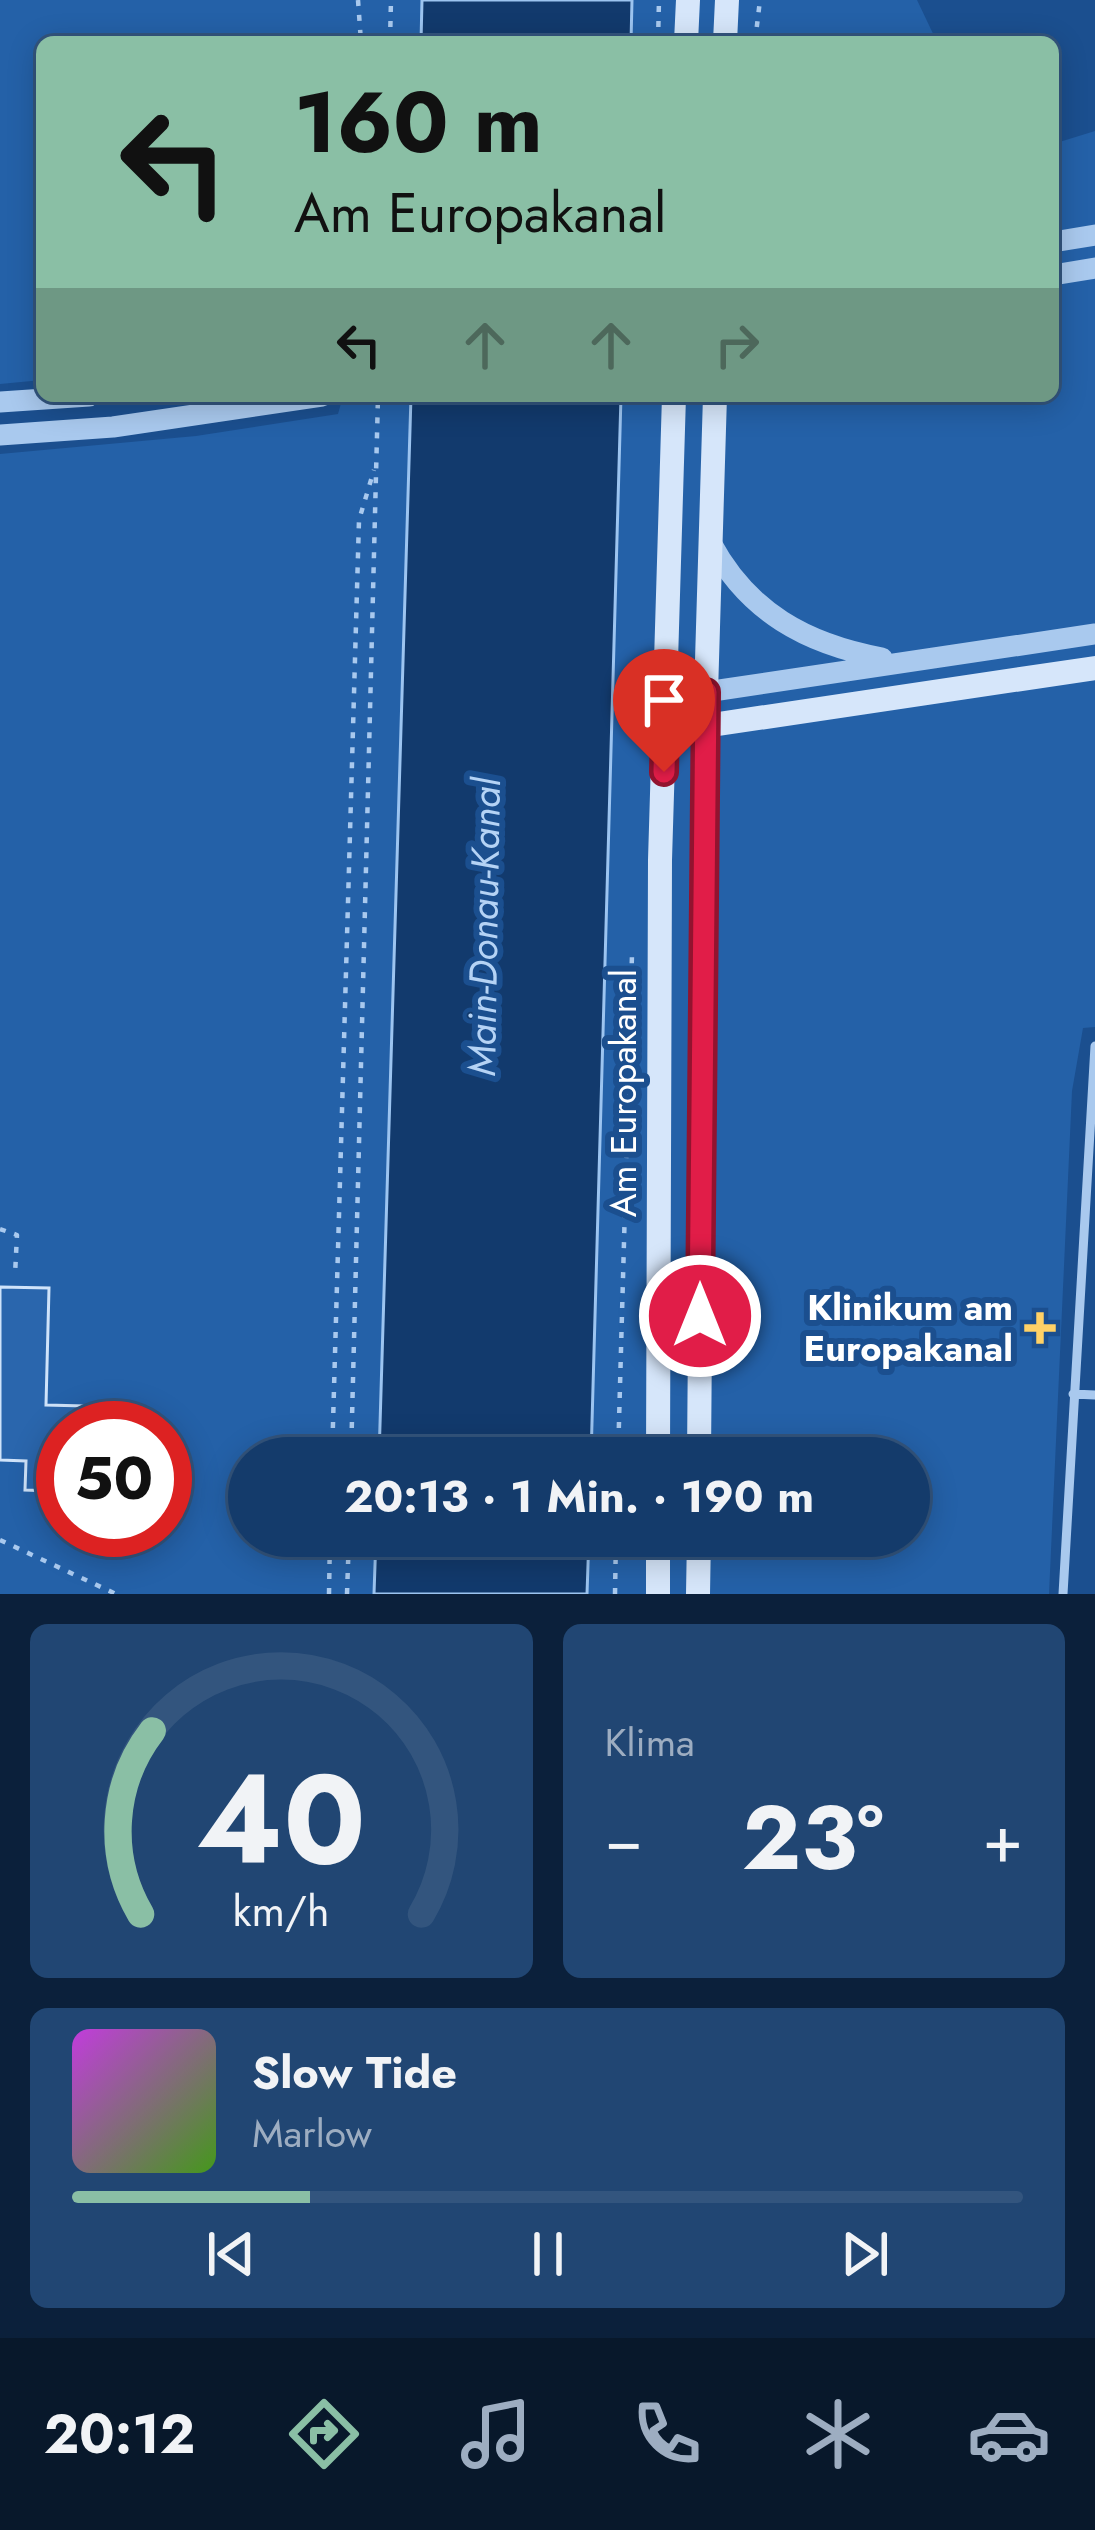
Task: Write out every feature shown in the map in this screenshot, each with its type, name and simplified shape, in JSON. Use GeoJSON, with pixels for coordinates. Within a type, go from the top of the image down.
{"type":"FeatureCollection","features":[{"type":"Feature","properties":{"kind":"main road"},"geometry":{"type":"LineString","coordinates":[[686,36],[688,0]]}},
{"type":"Feature","properties":{"kind":"main road"},"geometry":{"type":"LineString","coordinates":[[726,36],[727,0]]}},
{"type":"Feature","properties":{"kind":"main road","name":"Am Europakanal"},"geometry":{"type":"LineString","coordinates":[[658,1437],[658,1019],[674,402]]}},
{"type":"Feature","properties":{"kind":"main road"},"geometry":{"type":"LineString","coordinates":[[699,1437],[700,708],[715,402]]}},
{"type":"Feature","properties":{"kind":"main road"},"geometry":{"type":"LineString","coordinates":[[665,729],[700,708],[1095,668]]}},
{"type":"Feature","properties":{"kind":"main road"},"geometry":{"type":"LineString","coordinates":[[667,674],[700,708]]}},
{"type":"Feature","properties":{"kind":"main road"},"geometry":{"type":"LineString","coordinates":[[658,1557],[658,1594]]}},
{"type":"Feature","properties":{"kind":"main road"},"geometry":{"type":"LineString","coordinates":[[698,1594],[699,1557]]}},
{"type":"Feature","properties":{"kind":"street"},"geometry":{"type":"LineString","coordinates":[[728,36],[741,0]]}},
{"type":"Feature","properties":{"kind":"street"},"geometry":{"type":"LineString","coordinates":[[1059,241],[1095,235]]}},
{"type":"Feature","properties":{"kind":"street"},"geometry":{"type":"LineString","coordinates":[[1059,274],[1095,268]]}},
{"type":"Feature","properties":{"kind":"street"},"geometry":{"type":"LineString","coordinates":[[0,402],[36,400]]}},
{"type":"Feature","properties":{"kind":"street"},"geometry":{"type":"LineString","coordinates":[[0,435],[113,427],[282,402]]}},
{"type":"Feature","properties":{"kind":"street"},"geometry":{"type":"LineString","coordinates":[[711,543],[726,571],[778,621],[836,650],[900,661]]}},
{"type":"Feature","properties":{"kind":"street"},"geometry":{"type":"LineString","coordinates":[[700,708],[900,661],[1095,634]]}},
{"type":"Feature","properties":{"kind":"lane"},"geometry":{"type":"LineString","coordinates":[[1063,1594],[1095,1046]]}},
{"type":"Feature","properties":{"kind":"lane"},"geometry":{"type":"LineString","coordinates":[[1073,1394],[1095,1395]]}},
{"type":"Feature","properties":{"kind":"path"},"geometry":{"type":"LineString","coordinates":[[358,0],[361,36]]}},
{"type":"Feature","properties":{"kind":"path"},"geometry":{"type":"LineString","coordinates":[[390,36],[391,0]]}},
{"type":"Feature","properties":{"kind":"path"},"geometry":{"type":"LineString","coordinates":[[658,36],[659,0]]}},
{"type":"Feature","properties":{"kind":"path"},"geometry":{"type":"LineString","coordinates":[[756,36],[760,0]]}},
{"type":"Feature","properties":{"kind":"path"},"geometry":{"type":"LineString","coordinates":[[352,1437],[378,402]]}},
{"type":"Feature","properties":{"kind":"path"},"geometry":{"type":"LineString","coordinates":[[333,1437],[359,520],[377,460]]}},
{"type":"Feature","properties":{"kind":"path"},"geometry":{"type":"LineString","coordinates":[[0,1228],[16,1235],[16,1275]]}},
{"type":"Feature","properties":{"kind":"path"},"geometry":{"type":"LineString","coordinates":[[0,1540],[116,1594]]}},
{"type":"Feature","properties":{"kind":"path"},"geometry":{"type":"LineString","coordinates":[[328,1594],[329,1557]]}},
{"type":"Feature","properties":{"kind":"path"},"geometry":{"type":"LineString","coordinates":[[347,1594],[348,1557]]}},
{"type":"Feature","properties":{"kind":"path"},"geometry":{"type":"LineString","coordinates":[[615,1594],[616,1557]]}},
{"type":"Feature","properties":{"kind":"shaded area"},"geometry":{"type":"Polygon","coordinates":[[[0,0],[422,0],[421,36],[36,36],[36,381],[0,384],[0,0]]]}},
{"type":"Feature","properties":{"kind":"shaded area"},"geometry":{"type":"Polygon","coordinates":[[[632,0],[917,0],[934,36],[631,36],[632,0]]]}},
{"type":"Feature","properties":{"kind":"shaded area"},"geometry":{"type":"Polygon","coordinates":[[[1095,131],[1095,1027],[1083,1028],[1072,1091],[1049,1594],[587,1594],[588,1557],[930,1557],[930,1437],[592,1437],[621,402],[1059,402],[1059,142],[1095,131]]]}},
{"type":"Feature","properties":{"kind":"shaded area"},"geometry":{"type":"Polygon","coordinates":[[[341,402],[411,402],[380,1437],[228,1437],[228,1557],[375,1557],[374,1594],[0,1594],[0,454],[196,436],[338,414],[341,402]]]}},
{"type":"Feature","properties":{"kind":"water"},"geometry":{"type":"Polygon","coordinates":[[[422,0],[632,0],[631,36],[421,36],[422,0]]]}},
{"type":"Feature","properties":{"kind":"water","name":"Main-Donau-Kanal"},"geometry":{"type":"Polygon","coordinates":[[[411,402],[621,402],[592,1437],[380,1437],[411,402]]]}},
{"type":"Feature","properties":{"kind":"water"},"geometry":{"type":"Polygon","coordinates":[[[375,1557],[588,1557],[587,1594],[374,1594],[375,1557]]]}},
{"type":"Feature","properties":{"kind":"building"},"geometry":{"type":"Polygon","coordinates":[[[0,1287],[49,1288],[46,1401],[36,1401],[36,1490],[25,1490],[26,1461],[0,1460],[0,1287]]]}},
{"type":"Feature","properties":{"kind":"place","name":"Klinikum am Europakanal"},"geometry":{"type":"Point","coordinates":[1040,1328]}},
{"type":"Feature","properties":{"kind":"route"},"geometry":{"type":"LineString","coordinates":[[664,772],[665,729],[706,692],[700,1316]]}}]}
